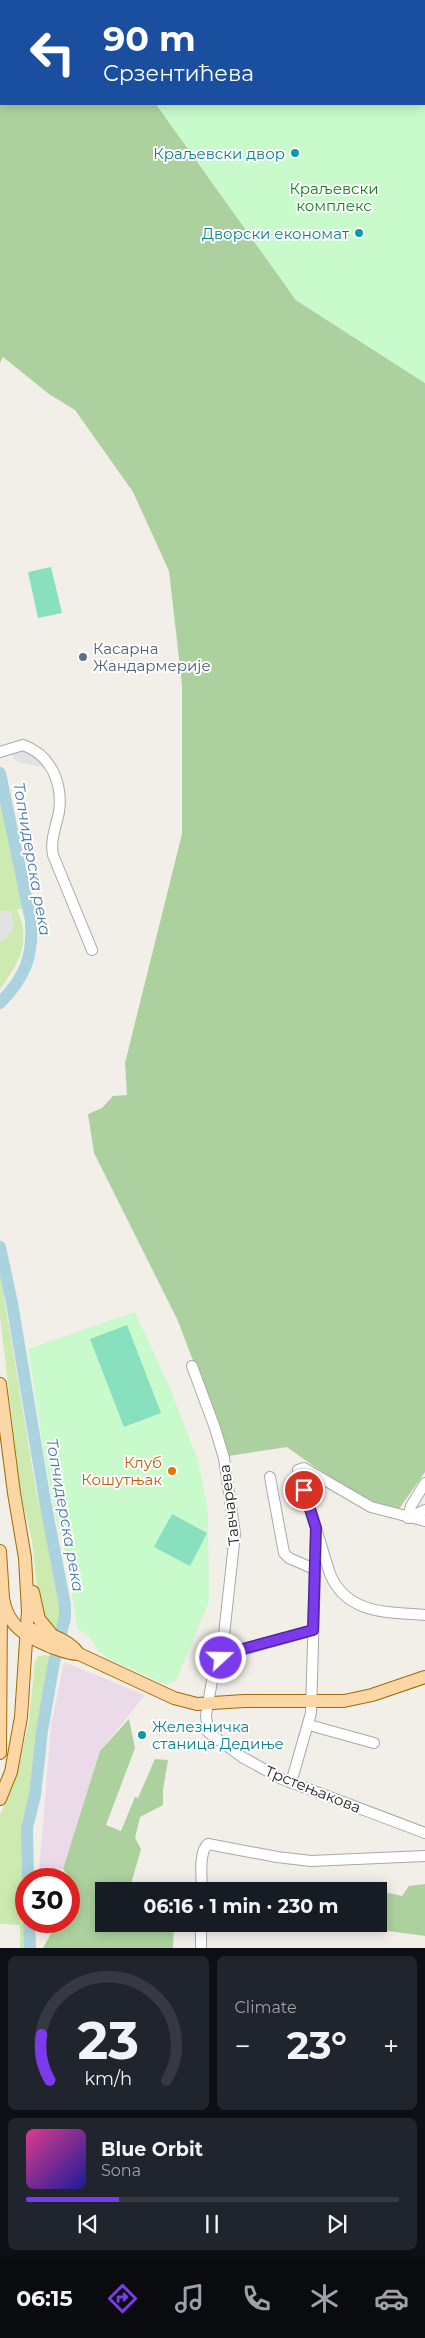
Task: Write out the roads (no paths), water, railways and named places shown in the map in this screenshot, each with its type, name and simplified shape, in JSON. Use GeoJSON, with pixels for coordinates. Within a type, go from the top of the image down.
{"type":"FeatureCollection","features":[{"type":"Feature","properties":{"kind":"main road"},"geometry":{"type":"LineString","coordinates":[[0,1384],[26,1576],[25,1671],[17,1747],[11,1772],[0,1799]]}},
{"type":"Feature","properties":{"kind":"main road"},"geometry":{"type":"LineString","coordinates":[[0,1551],[3,1598],[0,1754]]}},
{"type":"Feature","properties":{"kind":"main road"},"geometry":{"type":"LineString","coordinates":[[26,1576],[32,1586],[39,1619],[55,1643]]}},
{"type":"Feature","properties":{"kind":"main road"},"geometry":{"type":"LineString","coordinates":[[3,1598],[6,1612],[24,1631],[73,1651],[174,1698],[192,1703],[208,1704],[244,1701],[312,1703],[355,1700],[425,1677]]}},
{"type":"Feature","properties":{"kind":"main road"},"geometry":{"type":"LineString","coordinates":[[1,1643],[11,1632],[24,1631]]}},
{"type":"Feature","properties":{"kind":"main road"},"geometry":{"type":"LineString","coordinates":[[25,1671],[34,1652],[55,1643]]}},
{"type":"Feature","properties":{"kind":"street"},"geometry":{"type":"LineString","coordinates":[[1,752],[23,744],[42,754],[52,768],[59,800],[52,844],[53,855],[92,950]]}},
{"type":"Feature","properties":{"kind":"street","name":"Тавчарева"},"geometry":{"type":"LineString","coordinates":[[192,1366],[224,1458],[235,1527],[235,1544],[224,1635],[224,1654],[214,1672],[208,1704]]}},
{"type":"Feature","properties":{"kind":"street"},"geometry":{"type":"LineString","coordinates":[[425,1521],[408,1518],[366,1505],[304,1468],[298,1469],[297,1472],[333,1579],[351,1599],[370,1610],[425,1614]]}},
{"type":"Feature","properties":{"kind":"street"},"geometry":{"type":"LineString","coordinates":[[270,1477],[284,1553],[289,1558],[314,1569]]}},
{"type":"Feature","properties":{"kind":"street"},"geometry":{"type":"LineString","coordinates":[[408,1518],[411,1506],[425,1483]]}},
{"type":"Feature","properties":{"kind":"street"},"geometry":{"type":"LineString","coordinates":[[408,1518],[425,1510]]}},
{"type":"Feature","properties":{"kind":"street"},"geometry":{"type":"LineString","coordinates":[[291,1783],[308,1725],[312,1703],[316,1528]]}},
{"type":"Feature","properties":{"kind":"street"},"geometry":{"type":"LineString","coordinates":[[224,1654],[313,1630]]}},
{"type":"Feature","properties":{"kind":"street","name":"Трстењакова"},"geometry":{"type":"LineString","coordinates":[[208,1704],[206,1725],[210,1736],[262,1769],[291,1783],[425,1833]]}},
{"type":"Feature","properties":{"kind":"street"},"geometry":{"type":"LineString","coordinates":[[308,1725],[374,1744]]}},
{"type":"Feature","properties":{"kind":"street"},"geometry":{"type":"LineString","coordinates":[[202,1882],[204,1850],[207,1844],[276,1857],[311,1861],[425,1856]]}},
{"type":"Feature","properties":{"kind":"street"},"geometry":{"type":"LineString","coordinates":[[201,1932],[201,1948]]}},
{"type":"Feature","properties":{"kind":"waterway","name":"Топчидерска река"},"geometry":{"type":"LineString","coordinates":[[0,773],[31,921],[31,945],[26,965],[16,984],[0,1003]]}},
{"type":"Feature","properties":{"kind":"waterway","name":"Топчидерска река"},"geometry":{"type":"LineString","coordinates":[[0,1247],[12,1303],[45,1501],[65,1605],[65,1617],[54,1662],[42,1731],[35,1795],[27,1828],[28,1868]]}},
{"type":"Feature","properties":{"kind":"waterway","name":"Топчидерска река"},"geometry":{"type":"LineString","coordinates":[[65,1609],[69,1623]]}},
{"type":"Feature","properties":{"kind":"waterway","name":"Топчидерска река"},"geometry":{"type":"LineString","coordinates":[[29,1933],[30,1948]]}},
{"type":"Feature","properties":{"kind":"place","name":"Краљевски двор"},"geometry":{"type":"Point","coordinates":[295,153]}},
{"type":"Feature","properties":{"kind":"place","name":"Дворски економат"},"geometry":{"type":"Point","coordinates":[359,233]}},
{"type":"Feature","properties":{"kind":"place","name":"Касарна Жандармерије"},"geometry":{"type":"Point","coordinates":[83,657]}},
{"type":"Feature","properties":{"kind":"place","name":"Клуб Кошутњак"},"geometry":{"type":"Point","coordinates":[172,1471]}},
{"type":"Feature","properties":{"kind":"place","name":"Железничка станица Дедиње"},"geometry":{"type":"Point","coordinates":[142,1735]}},
{"type":"Feature","properties":{"kind":"park label","name":"Краљевски комплекс"},"geometry":{"type":"Point","coordinates":[334,196]}}]}
